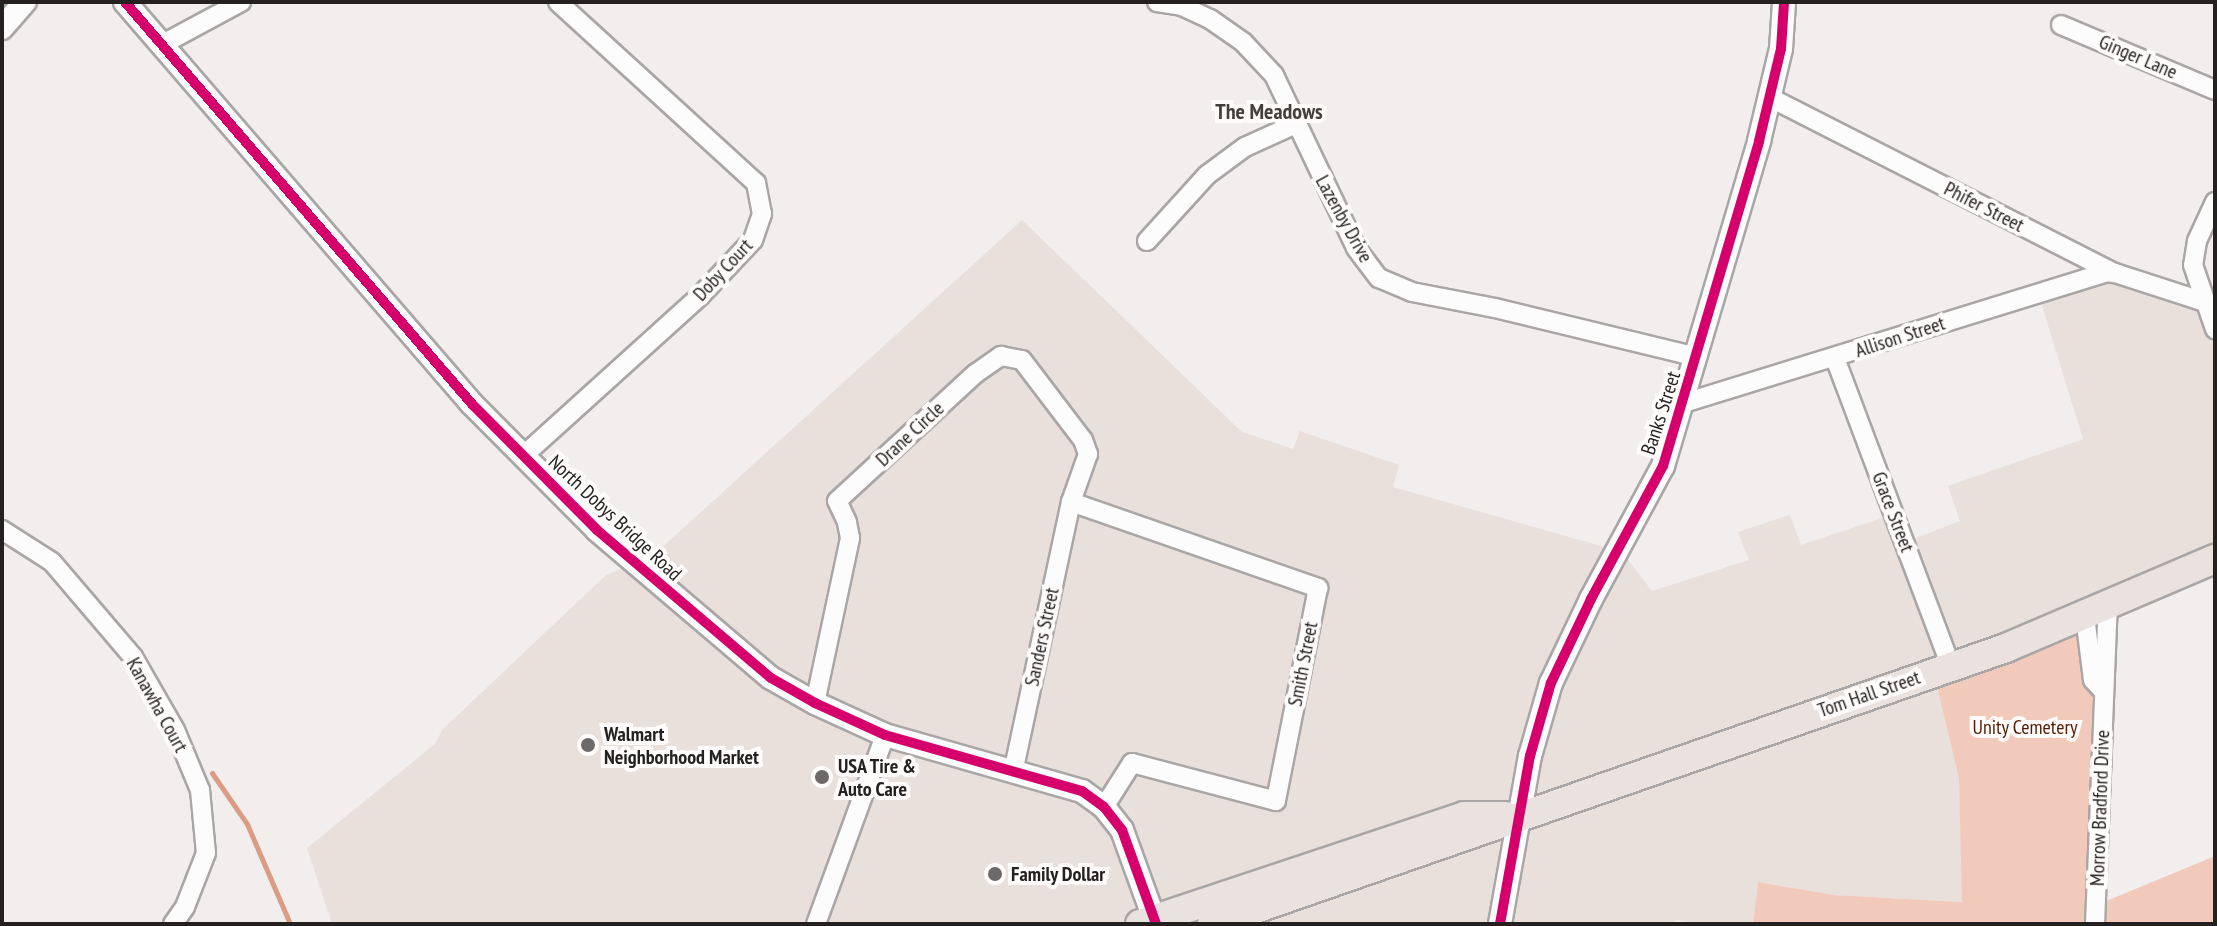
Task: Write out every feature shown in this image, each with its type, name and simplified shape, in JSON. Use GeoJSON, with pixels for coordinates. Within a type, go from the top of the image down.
{"type":"FeatureCollection","features":[{"type":"Feature","properties":{"kind":"main road","name":"Tom Hall Street"},"geometry":{"type":"LineString","coordinates":[[1212,924],[1269,915],[1518,816],[1951,667],[2097,611],[2215,559]]}},
{"type":"Feature","properties":{"kind":"main road","name":"Tom Hall Street"},"geometry":{"type":"LineString","coordinates":[[1150,922],[1464,816],[1518,816]]}},
{"type":"Feature","properties":{"kind":"street"},"geometry":{"type":"LineString","coordinates":[[2,28],[25,2]]}},
{"type":"Feature","properties":{"kind":"street","name":"North Dobys Bridge Road"},"geometry":{"type":"LineString","coordinates":[[125,2],[472,404],[597,530],[687,610],[771,678],[815,703],[885,735],[1082,791],[1104,807],[1122,830],[1150,922]]}},
{"type":"Feature","properties":{"kind":"street"},"geometry":{"type":"LineString","coordinates":[[161,45],[241,2]]}},
{"type":"Feature","properties":{"kind":"street","name":"Doby Court"},"geometry":{"type":"LineString","coordinates":[[523,456],[700,296],[753,240],[762,214],[756,183],[558,2]]}},
{"type":"Feature","properties":{"kind":"street","name":"Lazenby Drive"},"geometry":{"type":"LineString","coordinates":[[1157,2],[1182,6],[1210,19],[1243,42],[1274,75],[1356,248],[1379,278],[1412,292],[1495,308],[1697,357]]}},
{"type":"Feature","properties":{"kind":"street","name":"Banks Street"},"geometry":{"type":"LineString","coordinates":[[1500,924],[1518,816],[1551,683],[1591,599],[1636,523],[1663,466],[1684,403],[1781,49],[1784,2]]}},
{"type":"Feature","properties":{"kind":"street","name":"Ginger Lane"},"geometry":{"type":"LineString","coordinates":[[2061,25],[2215,90]]}},
{"type":"Feature","properties":{"kind":"street","name":"Phifer Street"},"geometry":{"type":"LineString","coordinates":[[1769,97],[2115,273],[2205,302]]}},
{"type":"Feature","properties":{"kind":"street"},"geometry":{"type":"LineString","coordinates":[[1147,241],[1207,175],[1245,147],[1298,123]]}},
{"type":"Feature","properties":{"kind":"street"},"geometry":{"type":"LineString","coordinates":[[2215,202],[2197,241],[2193,265],[2215,329]]}},
{"type":"Feature","properties":{"kind":"street","name":"Allison Street"},"geometry":{"type":"LineString","coordinates":[[1684,403],[2106,272],[2115,273]]}},
{"type":"Feature","properties":{"kind":"street","name":"Drane Circle"},"geometry":{"type":"LineString","coordinates":[[815,703],[850,538],[847,522],[837,501],[975,374],[1001,356],[1022,360],[1083,440],[1088,454],[1071,502]]}},
{"type":"Feature","properties":{"kind":"street","name":"Grace Street"},"geometry":{"type":"LineString","coordinates":[[1835,358],[1951,667]]}},
{"type":"Feature","properties":{"kind":"street","name":"Sanders Street"},"geometry":{"type":"LineString","coordinates":[[1013,772],[1071,502]]}},
{"type":"Feature","properties":{"kind":"street","name":"Smith Street"},"geometry":{"type":"LineString","coordinates":[[1071,502],[1318,588],[1276,801],[1132,763],[1104,807]]}},
{"type":"Feature","properties":{"kind":"street","name":"Kanawha Court"},"geometry":{"type":"LineString","coordinates":[[2,530],[52,562],[133,657],[175,730],[200,790],[206,853],[185,907],[173,924]]}},
{"type":"Feature","properties":{"kind":"street","name":"Morrow Bradford Drive"},"geometry":{"type":"LineString","coordinates":[[2095,924],[2104,692],[2093,680],[2097,611]]}},
{"type":"Feature","properties":{"kind":"street"},"geometry":{"type":"LineString","coordinates":[[816,924],[885,735]]}},
{"type":"Feature","properties":{"kind":"shaded area"},"geometry":{"type":"Polygon","coordinates":[[[1022,220],[1242,432],[1293,449],[1300,431],[1399,465],[1393,487],[1622,552],[1652,591],[1749,560],[1738,532],[1790,515],[1801,545],[1891,515],[1903,543],[1960,521],[1948,486],[2083,439],[2039,296],[2105,275],[2200,304],[2215,299],[2215,554],[1935,678],[1959,779],[1963,902],[1834,895],[1758,882],[1753,924],[1697,924],[1675,920],[1674,924],[332,924],[307,848],[435,744],[442,730],[605,576],[657,552],[1022,220]]]}},
{"type":"Feature","properties":{"kind":"green space","name":"Unity Cemetery"},"geometry":{"type":"Polygon","coordinates":[[[2083,621],[2101,693],[2099,904],[2215,856],[2215,924],[1753,924],[1758,882],[1834,895],[1962,902],[1959,779],[1935,678],[2083,621]]]}},
{"type":"Feature","properties":{"kind":"waterway"},"geometry":{"type":"LineString","coordinates":[[212,773],[247,824],[290,924]]}},
{"type":"Feature","properties":{"kind":"cycle path"},"geometry":{"type":"LineString","coordinates":[[125,2],[472,404],[597,530],[771,678],[815,703],[885,735],[1082,791],[1104,807],[1122,830],[1156,924]]}},
{"type":"Feature","properties":{"kind":"cycle path"},"geometry":{"type":"LineString","coordinates":[[1500,924],[1530,756],[1551,683],[1591,599],[1663,466],[1759,141],[1781,49],[1784,2]]}},
{"type":"Feature","properties":{"kind":"place","name":"Walmart Neighborhood Market"},"geometry":{"type":"Point","coordinates":[588,745]}},
{"type":"Feature","properties":{"kind":"place","name":"USA Tire & Auto Care"},"geometry":{"type":"Point","coordinates":[822,777]}},
{"type":"Feature","properties":{"kind":"place","name":"Family Dollar"},"geometry":{"type":"Point","coordinates":[995,874]}},
{"type":"Feature","properties":{"kind":"district","name":"The Meadows"},"geometry":{"type":"Point","coordinates":[1269,112]}}]}
